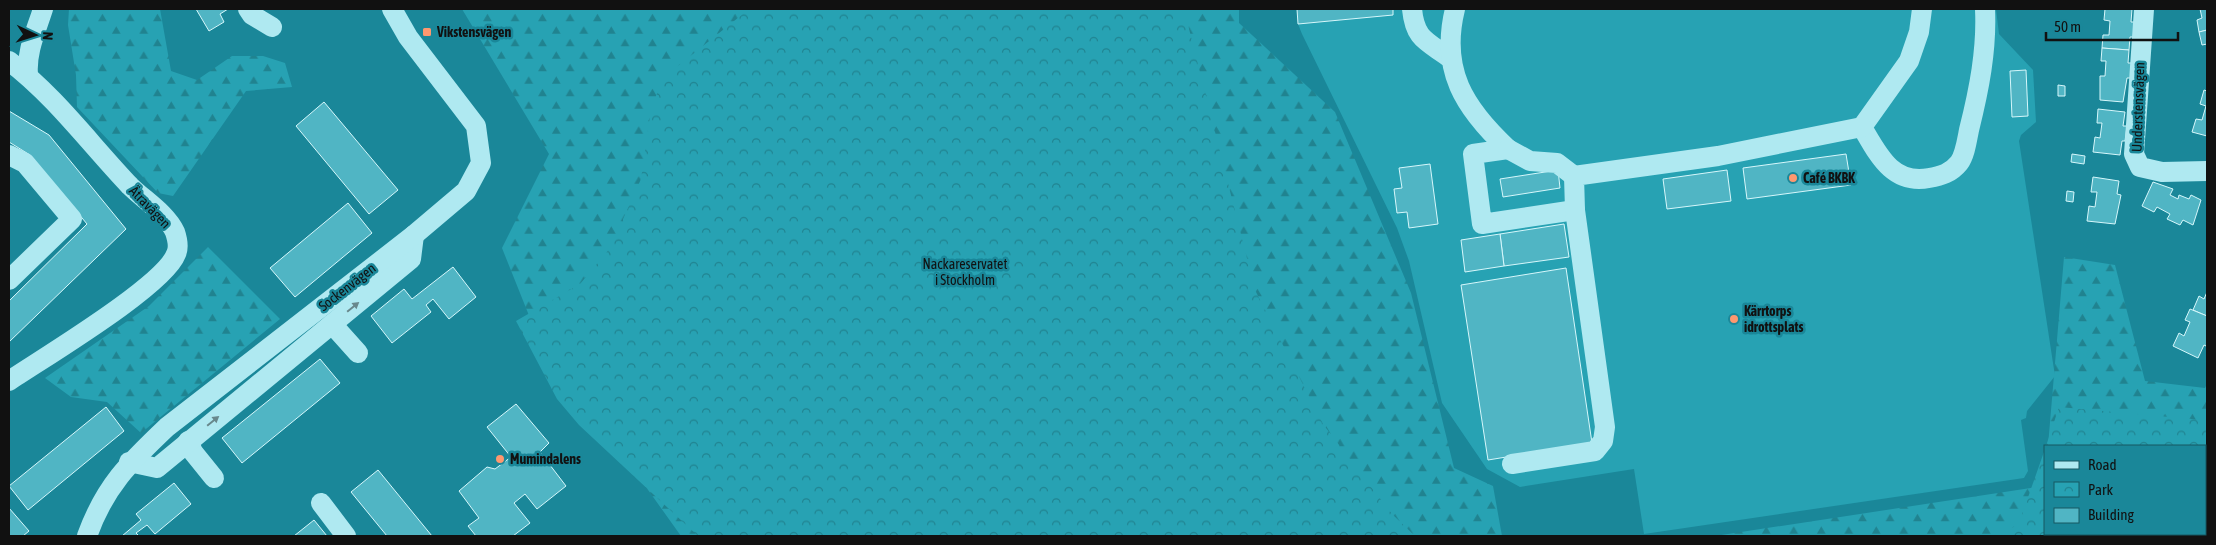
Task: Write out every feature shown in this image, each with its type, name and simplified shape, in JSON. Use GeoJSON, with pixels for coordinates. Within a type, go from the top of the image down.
{"type":"FeatureCollection","features":[{"type":"Feature","properties":{"kind":"street"},"geometry":{"type":"LineString","coordinates":[[28,76],[27,64],[30,47],[43,9]]}},
{"type":"Feature","properties":{"kind":"street"},"geometry":{"type":"LineString","coordinates":[[248,9],[252,15],[272,26]]}},
{"type":"Feature","properties":{"kind":"street","name":"Sockenvägen"},"geometry":{"type":"LineString","coordinates":[[87,536],[111,486],[130,462],[167,427],[414,235],[466,191],[481,163],[476,126],[408,36],[392,9]]}},
{"type":"Feature","properties":{"kind":"street"},"geometry":{"type":"LineString","coordinates":[[1412,9],[1413,24],[1418,34],[1450,58]]}},
{"type":"Feature","properties":{"kind":"street"},"geometry":{"type":"LineString","coordinates":[[1455,9],[1451,27],[1450,58],[1460,88],[1472,112],[1508,149],[1530,161],[1557,163],[1574,176],[1718,156],[1862,127],[1909,61],[1919,32],[1922,9]]}},
{"type":"Feature","properties":{"kind":"street"},"geometry":{"type":"LineString","coordinates":[[1862,127],[1879,155],[1894,173],[1918,180],[1944,176],[1959,162],[1976,102],[1983,61],[1986,35],[1985,9]]}},
{"type":"Feature","properties":{"kind":"street","name":"Understensvägen"},"geometry":{"type":"LineString","coordinates":[[2144,9],[2134,154],[2140,168],[2162,172],[2207,171]]}},
{"type":"Feature","properties":{"kind":"street","name":"Ätravägen"},"geometry":{"type":"LineString","coordinates":[[9,61],[28,76],[132,188],[165,219],[174,232],[177,252],[169,267],[130,299],[9,381]]}},
{"type":"Feature","properties":{"kind":"street"},"geometry":{"type":"LineString","coordinates":[[1508,149],[1473,154],[1482,224],[1575,210]]}},
{"type":"Feature","properties":{"kind":"street"},"geometry":{"type":"LineString","coordinates":[[9,155],[25,163],[72,219],[9,280]]}},
{"type":"Feature","properties":{"kind":"street"},"geometry":{"type":"LineString","coordinates":[[1512,464],[1594,451],[1603,442],[1605,427],[1575,210],[1574,176]]}},
{"type":"Feature","properties":{"kind":"street"},"geometry":{"type":"LineString","coordinates":[[130,462],[156,468],[411,259],[414,235]]}},
{"type":"Feature","properties":{"kind":"street"},"geometry":{"type":"LineString","coordinates":[[332,324],[358,353]]}},
{"type":"Feature","properties":{"kind":"street"},"geometry":{"type":"LineString","coordinates":[[188,442],[193,452],[214,478]]}},
{"type":"Feature","properties":{"kind":"street"},"geometry":{"type":"LineString","coordinates":[[320,503],[346,536]]}},
{"type":"Feature","properties":{"kind":"green space"},"geometry":{"type":"Polygon","coordinates":[[[69,9],[160,9],[171,71],[197,80],[232,56],[263,56],[285,63],[292,87],[246,91],[173,196],[158,193],[77,107],[76,75],[68,25],[69,9]]]}},
{"type":"Feature","properties":{"kind":"green space","name":"Nackareservatet i Stockholm"},"geometry":{"type":"Polygon","coordinates":[[[462,9],[1239,9],[1239,23],[1335,112],[1411,293],[1454,468],[1493,486],[1502,536],[681,536],[536,333],[502,248],[549,154],[462,9]]]}},
{"type":"Feature","properties":{"kind":"green space","name":"Nackareservatet i Stockholm"},"geometry":{"type":"Polygon","coordinates":[[[749,9],[1184,9],[1255,290],[1323,424],[1392,514],[1415,536],[698,536],[579,425],[557,399],[516,321],[580,284],[610,248],[641,179],[651,109],[663,78],[749,9]]]}},
{"type":"Feature","properties":{"kind":"green space","name":"Kärrtorps idrottsplats"},"geometry":{"type":"Polygon","coordinates":[[[1297,9],[1996,9],[1999,34],[2033,70],[2036,122],[2021,135],[2019,141],[2055,376],[2027,411],[2026,418],[2021,420],[2028,471],[2024,478],[1644,534],[1634,469],[1520,487],[1487,469],[1442,403],[1409,261],[1397,228],[1302,34],[1298,24],[1297,9]]]}},
{"type":"Feature","properties":{"kind":"green space"},"geometry":{"type":"Polygon","coordinates":[[[208,247],[280,319],[141,433],[107,402],[71,397],[45,378],[149,306],[208,247]]]}},
{"type":"Feature","properties":{"kind":"green space"},"geometry":{"type":"Polygon","coordinates":[[[2064,257],[2115,265],[2145,381],[2205,388],[2207,384],[2207,536],[1715,536],[2044,486],[2044,535],[2206,535],[2206,445],[2048,445],[2064,257]]]}},
{"type":"Feature","properties":{"kind":"green space"},"geometry":{"type":"Polygon","coordinates":[[[2059,407],[2203,420],[2207,416],[2207,536],[2001,536],[2019,523],[2044,452],[2044,535],[2206,535],[2206,445],[2046,445],[2059,407]]]}},
{"type":"Feature","properties":{"kind":"building"},"geometry":{"type":"Polygon","coordinates":[[[196,9],[228,9],[220,14],[224,22],[209,31],[196,9]]]}},
{"type":"Feature","properties":{"kind":"building"},"geometry":{"type":"Polygon","coordinates":[[[1297,9],[1393,9],[1393,15],[1298,24],[1297,9]]]}},
{"type":"Feature","properties":{"kind":"building"},"geometry":{"type":"Polygon","coordinates":[[[2105,9],[2132,9],[2131,22],[2135,22],[2134,37],[2130,37],[2129,50],[2102,48],[2103,35],[2109,35],[2110,21],[2104,20],[2105,9]]]}},
{"type":"Feature","properties":{"kind":"building"},"geometry":{"type":"Polygon","coordinates":[[[2200,9],[2207,9],[2207,30],[2199,32],[2197,20],[2202,18],[2200,9]]]}},
{"type":"Feature","properties":{"kind":"building"},"geometry":{"type":"Polygon","coordinates":[[[2207,30],[2207,44],[2202,45],[2199,32],[2207,30]]]}},
{"type":"Feature","properties":{"kind":"building"},"geometry":{"type":"Polygon","coordinates":[[[2102,48],[2129,50],[2128,63],[2132,63],[2131,78],[2127,78],[2123,102],[2100,100],[2100,76],[2105,76],[2106,61],[2101,61],[2102,48]]]}},
{"type":"Feature","properties":{"kind":"building"},"geometry":{"type":"Polygon","coordinates":[[[2026,70],[2028,116],[2012,117],[2010,71],[2026,70]]]}},
{"type":"Feature","properties":{"kind":"building"},"geometry":{"type":"Polygon","coordinates":[[[2058,85],[2065,86],[2065,96],[2058,96],[2058,85]]]}},
{"type":"Feature","properties":{"kind":"building"},"geometry":{"type":"Polygon","coordinates":[[[2204,90],[2207,91],[2207,136],[2192,132],[2196,119],[2202,120],[2206,106],[2200,104],[2204,90]]]}},
{"type":"Feature","properties":{"kind":"building"},"geometry":{"type":"Polygon","coordinates":[[[324,102],[398,190],[369,214],[296,126],[324,102]]]}},
{"type":"Feature","properties":{"kind":"building"},"geometry":{"type":"Polygon","coordinates":[[[2098,109],[2125,112],[2123,126],[2127,126],[2125,141],[2122,141],[2120,155],[2093,152],[2095,137],[2100,138],[2102,123],[2097,123],[2098,109]]]}},
{"type":"Feature","properties":{"kind":"building"},"geometry":{"type":"Polygon","coordinates":[[[9,111],[49,135],[126,229],[9,342],[9,301],[87,224],[30,155],[9,142],[9,111]]]}},
{"type":"Feature","properties":{"kind":"building"},"geometry":{"type":"Polygon","coordinates":[[[1846,154],[1851,185],[1747,199],[1743,168],[1846,154]]]}},
{"type":"Feature","properties":{"kind":"building"},"geometry":{"type":"Polygon","coordinates":[[[2072,154],[2085,156],[2084,164],[2071,162],[2072,154]]]}},
{"type":"Feature","properties":{"kind":"building"},"geometry":{"type":"Polygon","coordinates":[[[1430,164],[1438,224],[1409,228],[1407,212],[1397,213],[1394,189],[1402,188],[1399,168],[1430,164]]]}},
{"type":"Feature","properties":{"kind":"building"},"geometry":{"type":"Polygon","coordinates":[[[1558,170],[1560,188],[1503,197],[1500,179],[1558,170]]]}},
{"type":"Feature","properties":{"kind":"building"},"geometry":{"type":"Polygon","coordinates":[[[1727,170],[1731,201],[1667,209],[1663,179],[1727,170]]]}},
{"type":"Feature","properties":{"kind":"building"},"geometry":{"type":"Polygon","coordinates":[[[2093,177],[2119,181],[2117,194],[2121,195],[2115,224],[2087,221],[2089,206],[2095,207],[2097,192],[2091,192],[2093,177]]]}},
{"type":"Feature","properties":{"kind":"building"},"geometry":{"type":"Polygon","coordinates":[[[2153,182],[2173,189],[2170,195],[2178,199],[2179,195],[2189,199],[2191,195],[2201,200],[2193,225],[2183,220],[2180,225],[2167,219],[2170,214],[2157,207],[2154,212],[2142,206],[2153,182]]]}},
{"type":"Feature","properties":{"kind":"building"},"geometry":{"type":"Polygon","coordinates":[[[2067,191],[2074,192],[2073,202],[2066,201],[2067,191]]]}},
{"type":"Feature","properties":{"kind":"building"},"geometry":{"type":"Polygon","coordinates":[[[348,203],[372,233],[295,297],[270,268],[348,203]]]}},
{"type":"Feature","properties":{"kind":"building"},"geometry":{"type":"Polygon","coordinates":[[[1564,224],[1569,257],[1504,266],[1500,234],[1564,224]]]}},
{"type":"Feature","properties":{"kind":"building"},"geometry":{"type":"Polygon","coordinates":[[[1500,234],[1504,266],[1465,272],[1461,240],[1500,234]]]}},
{"type":"Feature","properties":{"kind":"building"},"geometry":{"type":"Polygon","coordinates":[[[453,267],[476,297],[449,319],[433,299],[426,305],[431,312],[392,343],[371,316],[404,289],[412,299],[453,267]]]}},
{"type":"Feature","properties":{"kind":"building"},"geometry":{"type":"Polygon","coordinates":[[[1566,268],[1592,443],[1488,460],[1461,285],[1566,268]]]}},
{"type":"Feature","properties":{"kind":"building"},"geometry":{"type":"Polygon","coordinates":[[[2207,292],[2207,316],[2193,310],[2199,296],[2204,299],[2207,292]]]}},
{"type":"Feature","properties":{"kind":"building"},"geometry":{"type":"Polygon","coordinates":[[[2190,309],[2207,316],[2207,343],[2206,346],[2204,345],[2198,358],[2173,346],[2179,333],[2184,336],[2190,322],[2185,320],[2190,309]]]}},
{"type":"Feature","properties":{"kind":"building"},"geometry":{"type":"Polygon","coordinates":[[[320,359],[340,383],[242,463],[222,438],[320,359]]]}},
{"type":"Feature","properties":{"kind":"building"},"geometry":{"type":"Polygon","coordinates":[[[516,404],[549,443],[540,452],[566,486],[537,509],[525,494],[514,503],[530,523],[513,536],[476,536],[468,526],[479,518],[459,491],[487,467],[495,469],[511,457],[487,427],[516,404]]]}},
{"type":"Feature","properties":{"kind":"building"},"geometry":{"type":"Polygon","coordinates":[[[106,407],[124,431],[28,510],[9,486],[106,407]]]}},
{"type":"Feature","properties":{"kind":"building"},"geometry":{"type":"Polygon","coordinates":[[[378,470],[432,536],[387,536],[351,492],[378,470]]]}},
{"type":"Feature","properties":{"kind":"building"},"geometry":{"type":"Polygon","coordinates":[[[174,483],[191,504],[155,534],[147,525],[136,533],[139,536],[122,536],[141,520],[136,514],[174,483]]]}},
{"type":"Feature","properties":{"kind":"building"},"geometry":{"type":"Polygon","coordinates":[[[9,508],[29,531],[23,536],[9,536],[9,508]]]}},
{"type":"Feature","properties":{"kind":"building"},"geometry":{"type":"Polygon","coordinates":[[[314,520],[327,536],[294,536],[314,520]]]}},
{"type":"Feature","properties":{"kind":"place","name":"Vikstensvägen"},"geometry":{"type":"Point","coordinates":[427,32]}},
{"type":"Feature","properties":{"kind":"place","name":"Café BKBK"},"geometry":{"type":"Point","coordinates":[1793,178]}},
{"type":"Feature","properties":{"kind":"place","name":"Kärrtorps idrottsplats"},"geometry":{"type":"Point","coordinates":[1734,319]}},
{"type":"Feature","properties":{"kind":"place","name":"Mumindalens"},"geometry":{"type":"Point","coordinates":[500,459]}}]}
